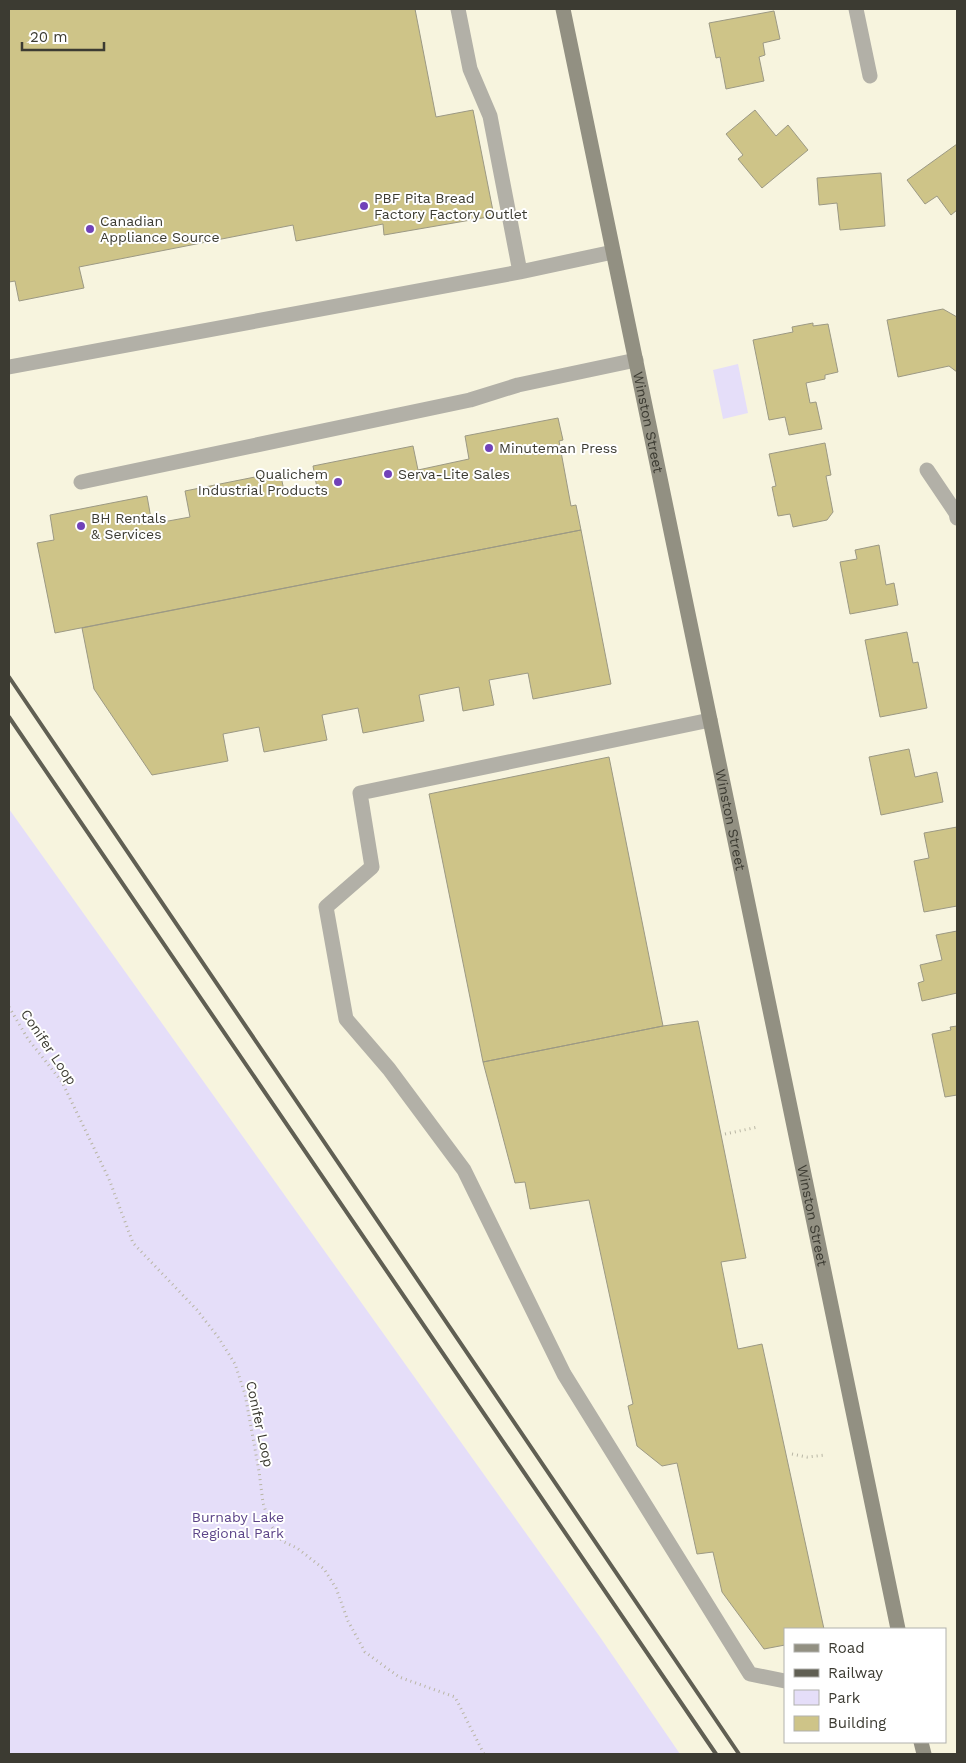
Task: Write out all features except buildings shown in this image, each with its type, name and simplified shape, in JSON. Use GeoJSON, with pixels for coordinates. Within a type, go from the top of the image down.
{"type":"FeatureCollection","features":[{"type":"Feature","properties":{"kind":"street"},"geometry":{"type":"LineString","coordinates":[[458,9],[470,69],[490,116],[520,272]]}},
{"type":"Feature","properties":{"kind":"street","name":"Winston Street"},"geometry":{"type":"LineString","coordinates":[[563,9],[898,1628]]}},
{"type":"Feature","properties":{"kind":"street"},"geometry":{"type":"LineString","coordinates":[[856,9],[870,76]]}},
{"type":"Feature","properties":{"kind":"street"},"geometry":{"type":"LineString","coordinates":[[9,366],[520,272],[613,252]]}},
{"type":"Feature","properties":{"kind":"street"},"geometry":{"type":"LineString","coordinates":[[81,482],[470,400],[518,385],[636,360]]}},
{"type":"Feature","properties":{"kind":"street"},"geometry":{"type":"LineString","coordinates":[[927,470],[956,513],[957,518]]}},
{"type":"Feature","properties":{"kind":"street"},"geometry":{"type":"LineString","coordinates":[[710,720],[360,793],[372,867],[326,907],[346,1019],[389,1069],[464,1170],[564,1374],[750,1674],[784,1680]]}},
{"type":"Feature","properties":{"kind":"path","name":"Conifer Loop"},"geometry":{"type":"LineString","coordinates":[[9,1007],[28,1039],[62,1082],[109,1179],[133,1243],[197,1310],[218,1337],[235,1364],[245,1394],[263,1502],[270,1524],[282,1541],[297,1548],[324,1569],[336,1588],[348,1621],[365,1652],[399,1677],[455,1697],[484,1754]]}},
{"type":"Feature","properties":{"kind":"path"},"geometry":{"type":"LineString","coordinates":[[724,1134],[758,1127]]}},
{"type":"Feature","properties":{"kind":"path"},"geometry":{"type":"LineString","coordinates":[[792,1454],[807,1458],[826,1455]]}},
{"type":"Feature","properties":{"kind":"green space"},"geometry":{"type":"Polygon","coordinates":[[[738,364],[748,413],[723,419],[713,370],[738,364]]]}},
{"type":"Feature","properties":{"kind":"green space","name":"Burnaby Lake Regional Park"},"geometry":{"type":"Polygon","coordinates":[[[9,809],[600,1637],[680,1754],[9,1754],[9,809]]]}},
{"type":"Feature","properties":{"kind":"railway"},"geometry":{"type":"LineString","coordinates":[[9,677],[739,1754]]}},
{"type":"Feature","properties":{"kind":"railway"},"geometry":{"type":"LineString","coordinates":[[9,717],[716,1754]]}},
{"type":"Feature","properties":{"kind":"place","name":"PBF Pita Bread Factory Factory Outlet"},"geometry":{"type":"Point","coordinates":[364,206]}},
{"type":"Feature","properties":{"kind":"place","name":"Canadian Appliance Source"},"geometry":{"type":"Point","coordinates":[90,229]}},
{"type":"Feature","properties":{"kind":"place","name":"Minuteman Press"},"geometry":{"type":"Point","coordinates":[489,448]}},
{"type":"Feature","properties":{"kind":"place","name":"Serva-Lite Sales"},"geometry":{"type":"Point","coordinates":[388,474]}},
{"type":"Feature","properties":{"kind":"place","name":"Qualichem Industrial Products"},"geometry":{"type":"Point","coordinates":[338,482]}},
{"type":"Feature","properties":{"kind":"place","name":"BH Rentals & Services"},"geometry":{"type":"Point","coordinates":[81,526]}}]}
